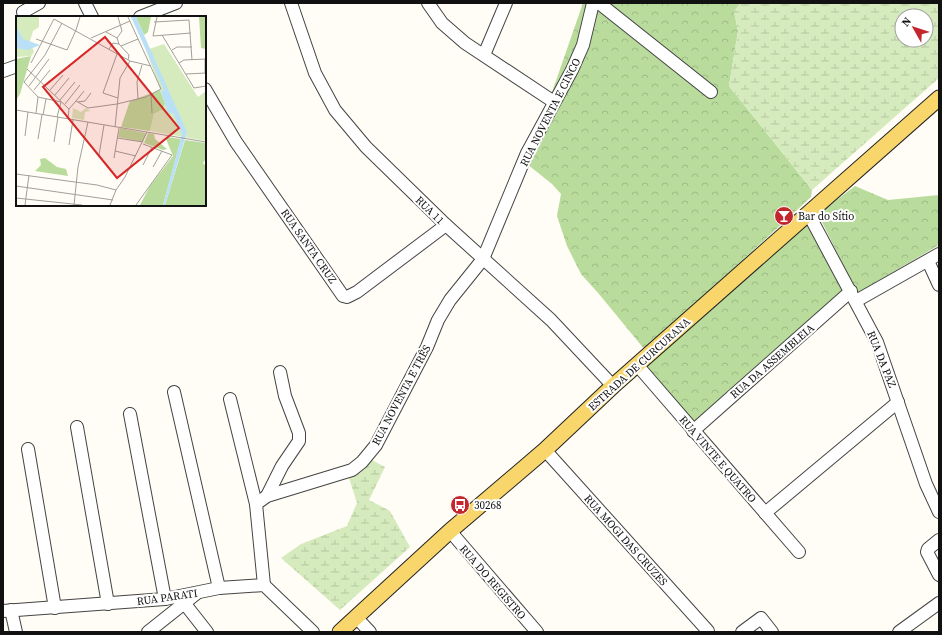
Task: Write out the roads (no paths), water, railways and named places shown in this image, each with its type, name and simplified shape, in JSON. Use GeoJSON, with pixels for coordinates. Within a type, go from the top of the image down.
{"type":"FeatureCollection","features":[{"type":"Feature","properties":{"kind":"main road","name":"ESTRADA DE CURCURANA"},"geometry":{"type":"LineString","coordinates":[[340,632],[450,531],[544,450],[808,213],[939,98]]}},
{"type":"Feature","properties":{"kind":"street"},"geometry":{"type":"LineString","coordinates":[[22,12],[39,3]]}},
{"type":"Feature","properties":{"kind":"street"},"geometry":{"type":"LineString","coordinates":[[85,3],[92,16]]}},
{"type":"Feature","properties":{"kind":"street","name":"RUA 11"},"geometry":{"type":"LineString","coordinates":[[290,3],[315,73],[335,110],[366,147],[446,225],[551,320],[614,386]]}},
{"type":"Feature","properties":{"kind":"street"},"geometry":{"type":"LineString","coordinates":[[428,3],[442,23],[465,43],[554,102]]}},
{"type":"Feature","properties":{"kind":"street"},"geometry":{"type":"LineString","coordinates":[[484,55],[506,3]]}},
{"type":"Feature","properties":{"kind":"street","name":"RUA NOVENTA E CINCO"},"geometry":{"type":"LineString","coordinates":[[509,197],[527,153],[572,70],[583,45],[593,3]]}},
{"type":"Feature","properties":{"kind":"street"},"geometry":{"type":"LineString","coordinates":[[599,3],[711,92]]}},
{"type":"Feature","properties":{"kind":"street"},"geometry":{"type":"LineString","coordinates":[[144,16],[170,9]]}},
{"type":"Feature","properties":{"kind":"street"},"geometry":{"type":"LineString","coordinates":[[3,71],[16,66]]}},
{"type":"Feature","properties":{"kind":"street","name":"RUA SANTA CRUZ"},"geometry":{"type":"LineString","coordinates":[[206,91],[236,142],[343,296],[347,297],[357,292],[446,225]]}},
{"type":"Feature","properties":{"kind":"street","name":"RUA NOVENTA E TRÊS"},"geometry":{"type":"LineString","coordinates":[[256,504],[267,496],[352,470],[362,462],[376,445],[427,347],[438,320],[450,300],[483,259],[509,197]]}},
{"type":"Feature","properties":{"kind":"street","name":"RUA DA PAZ"},"geometry":{"type":"LineString","coordinates":[[808,213],[877,342],[926,484],[939,512]]}},
{"type":"Feature","properties":{"kind":"street","name":"RUA DA ASSEMBLEIA"},"geometry":{"type":"LineString","coordinates":[[693,431],[853,296],[928,261],[939,254]]}},
{"type":"Feature","properties":{"kind":"street"},"geometry":{"type":"LineString","coordinates":[[928,261],[939,285]]}},
{"type":"Feature","properties":{"kind":"street","name":"RUA VINTE E QUATRO"},"geometry":{"type":"LineString","coordinates":[[638,366],[799,552]]}},
{"type":"Feature","properties":{"kind":"street"},"geometry":{"type":"LineString","coordinates":[[267,496],[282,466],[299,441],[299,433],[285,396],[280,372]]}},
{"type":"Feature","properties":{"kind":"street"},"geometry":{"type":"LineString","coordinates":[[174,392],[219,588]]}},
{"type":"Feature","properties":{"kind":"street"},"geometry":{"type":"LineString","coordinates":[[230,399],[256,504],[264,586],[313,632]]}},
{"type":"Feature","properties":{"kind":"street"},"geometry":{"type":"LineString","coordinates":[[765,513],[898,402]]}},
{"type":"Feature","properties":{"kind":"street"},"geometry":{"type":"LineString","coordinates":[[130,414],[166,599]]}},
{"type":"Feature","properties":{"kind":"street"},"geometry":{"type":"LineString","coordinates":[[77,427],[108,604]]}},
{"type":"Feature","properties":{"kind":"street"},"geometry":{"type":"LineString","coordinates":[[28,449],[55,608]]}},
{"type":"Feature","properties":{"kind":"street","name":"RUA MOGI DAS CRUZES"},"geometry":{"type":"LineString","coordinates":[[544,450],[708,631]]}},
{"type":"Feature","properties":{"kind":"street","name":"RUA DO REGISTRO"},"geometry":{"type":"LineString","coordinates":[[450,531],[537,632]]}},
{"type":"Feature","properties":{"kind":"street"},"geometry":{"type":"LineString","coordinates":[[939,540],[928,549],[927,552],[927,556],[939,575]]}},
{"type":"Feature","properties":{"kind":"street","name":"RUA PARATI"},"geometry":{"type":"LineString","coordinates":[[5,611],[166,599],[219,588],[264,586]]}},
{"type":"Feature","properties":{"kind":"street"},"geometry":{"type":"LineString","coordinates":[[148,632],[198,593]]}},
{"type":"Feature","properties":{"kind":"street"},"geometry":{"type":"LineString","coordinates":[[899,632],[939,603]]}},
{"type":"Feature","properties":{"kind":"street"},"geometry":{"type":"LineString","coordinates":[[185,604],[207,632]]}},
{"type":"Feature","properties":{"kind":"street"},"geometry":{"type":"LineString","coordinates":[[5,611],[16,632]]}},
{"type":"Feature","properties":{"kind":"street"},"geometry":{"type":"LineString","coordinates":[[356,617],[370,632]]}},
{"type":"Feature","properties":{"kind":"street"},"geometry":{"type":"LineString","coordinates":[[742,632],[761,618],[772,632]]}},
{"type":"Feature","properties":{"kind":"place","name":"Bar do Sítio"},"geometry":{"type":"Point","coordinates":[784,216]}},
{"type":"Feature","properties":{"kind":"place","name":"30268"},"geometry":{"type":"Point","coordinates":[460,505]}}]}
